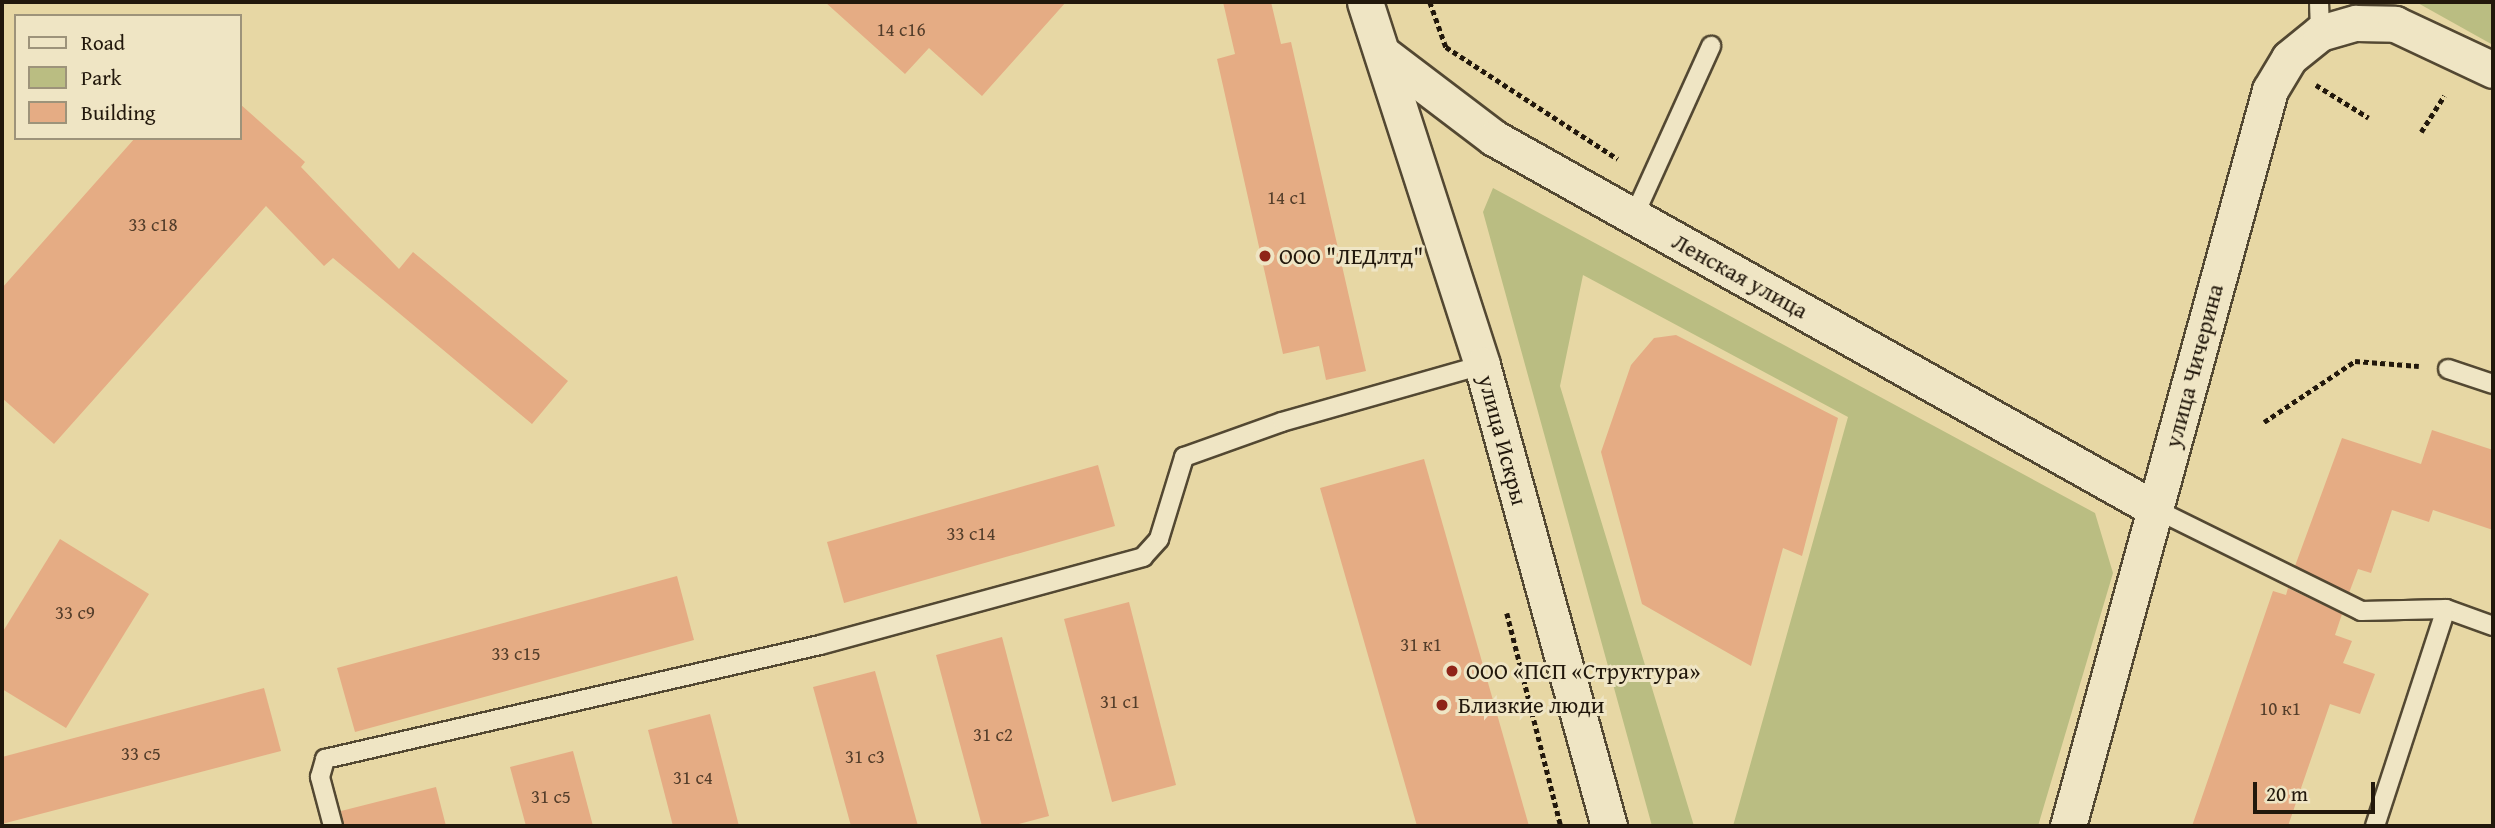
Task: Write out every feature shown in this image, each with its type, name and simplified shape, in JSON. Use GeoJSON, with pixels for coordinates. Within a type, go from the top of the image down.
{"type":"FeatureCollection","features":[{"type":"Feature","properties":{"kind":"street"},"geometry":{"type":"LineString","coordinates":[[1365,2],[1386,56]]}},
{"type":"Feature","properties":{"kind":"street","name":"улица Чичерина"},"geometry":{"type":"LineString","coordinates":[[2068,826],[2113,627],[2155,509],[2270,90],[2289,58],[2319,18],[2395,24],[2431,37],[2493,70]]}},
{"type":"Feature","properties":{"kind":"street","name":"Ленская улица"},"geometry":{"type":"LineString","coordinates":[[1386,56],[1494,138],[2155,509]]}},
{"type":"Feature","properties":{"kind":"street","name":"улица Искры"},"geometry":{"type":"LineString","coordinates":[[1386,56],[1482,365],[1609,826]]}},
{"type":"Feature","properties":{"kind":"lane"},"geometry":{"type":"LineString","coordinates":[[1634,216],[1711,46]]}},
{"type":"Feature","properties":{"kind":"lane"},"geometry":{"type":"LineString","coordinates":[[333,826],[320,778],[325,759],[820,645],[1143,557],[1159,539],[1184,457],[1282,422],[1482,365]]}},
{"type":"Feature","properties":{"kind":"lane"},"geometry":{"type":"LineString","coordinates":[[2448,369],[2493,384]]}},
{"type":"Feature","properties":{"kind":"lane"},"geometry":{"type":"LineString","coordinates":[[2155,509],[2361,611],[2445,609],[2493,626]]}},
{"type":"Feature","properties":{"kind":"lane"},"geometry":{"type":"LineString","coordinates":[[2375,826],[2445,609]]}},
{"type":"Feature","properties":{"kind":"path"},"geometry":{"type":"LineString","coordinates":[[2421,132],[2444,96]]}},
{"type":"Feature","properties":{"kind":"path"},"geometry":{"type":"LineString","coordinates":[[2264,422],[2355,361],[2448,369]]}},
{"type":"Feature","properties":{"kind":"path"},"geometry":{"type":"LineString","coordinates":[[1504,603],[1561,826]]}},
{"type":"Feature","properties":{"kind":"green space"},"geometry":{"type":"Polygon","coordinates":[[[2416,2],[2493,2],[2493,45],[2416,2]]]}},
{"type":"Feature","properties":{"kind":"green space"},"geometry":{"type":"Polygon","coordinates":[[[1493,188],[2095,513],[2113,573],[2038,826],[1733,826],[1848,417],[1583,275],[1560,386],[1694,826],[1652,826],[1483,212],[1493,188]]]}},
{"type":"Feature","properties":{"kind":"building"},"geometry":{"type":"Polygon","coordinates":[[[825,2],[1066,2],[982,96],[929,48],[905,74],[825,2]]]}},
{"type":"Feature","properties":{"kind":"building"},"geometry":{"type":"Polygon","coordinates":[[[1223,2],[1271,2],[1281,44],[1291,42],[1366,371],[1326,380],[1319,346],[1283,354],[1217,59],[1235,54],[1223,2]]]}},
{"type":"Feature","properties":{"kind":"building"},"geometry":{"type":"Polygon","coordinates":[[[242,106],[305,162],[301,167],[399,269],[413,252],[568,381],[532,424],[333,258],[324,266],[266,206],[54,444],[2,398],[2,288],[133,140],[242,140],[242,106]]]}},
{"type":"Feature","properties":{"kind":"building"},"geometry":{"type":"Polygon","coordinates":[[[1676,335],[1838,418],[1802,556],[1783,548],[1751,666],[1642,604],[1601,452],[1631,365],[1654,338],[1676,335]]]}},
{"type":"Feature","properties":{"kind":"building"},"geometry":{"type":"Polygon","coordinates":[[[2432,430],[2493,450],[2493,530],[2433,510],[2429,522],[2392,510],[2371,573],[2358,569],[2349,593],[2295,566],[2342,438],[2421,464],[2432,430]]]}},
{"type":"Feature","properties":{"kind":"building"},"geometry":{"type":"Polygon","coordinates":[[[1424,459],[1529,826],[1417,826],[1320,488],[1424,459]]]}},
{"type":"Feature","properties":{"kind":"building"},"geometry":{"type":"Polygon","coordinates":[[[1098,465],[1115,526],[844,603],[827,542],[1098,465]]]}},
{"type":"Feature","properties":{"kind":"building"},"geometry":{"type":"Polygon","coordinates":[[[60,539],[149,594],[66,728],[2,689],[2,633],[60,539]]]}},
{"type":"Feature","properties":{"kind":"building"},"geometry":{"type":"Polygon","coordinates":[[[677,576],[694,640],[355,732],[337,668],[677,576]]]}},
{"type":"Feature","properties":{"kind":"building"},"geometry":{"type":"Polygon","coordinates":[[[2288,588],[2342,614],[2335,635],[2352,641],[2343,663],[2375,674],[2360,714],[2330,704],[2288,826],[2192,826],[2273,591],[2286,595],[2288,588]]]}},
{"type":"Feature","properties":{"kind":"building"},"geometry":{"type":"Polygon","coordinates":[[[1129,602],[1176,785],[1112,802],[1064,619],[1129,602]]]}},
{"type":"Feature","properties":{"kind":"building"},"geometry":{"type":"Polygon","coordinates":[[[1002,637],[1049,816],[1011,826],[982,826],[936,655],[1002,637]]]}},
{"type":"Feature","properties":{"kind":"building"},"geometry":{"type":"Polygon","coordinates":[[[875,671],[918,826],[851,826],[813,687],[875,671]]]}},
{"type":"Feature","properties":{"kind":"building"},"geometry":{"type":"Polygon","coordinates":[[[264,688],[281,751],[2,824],[2,757],[264,688]]]}},
{"type":"Feature","properties":{"kind":"building"},"geometry":{"type":"Polygon","coordinates":[[[710,714],[739,826],[673,826],[648,730],[710,714]]]}},
{"type":"Feature","properties":{"kind":"building"},"geometry":{"type":"Polygon","coordinates":[[[573,751],[593,826],[526,826],[510,767],[573,751]]]}},
{"type":"Feature","properties":{"kind":"building"},"geometry":{"type":"Polygon","coordinates":[[[436,787],[446,826],[344,826],[341,811],[436,787]]]}},
{"type":"Feature","properties":{"kind":"place","name":"ООО \"ЛЕДлтд\""},"geometry":{"type":"Point","coordinates":[1265,256]}},
{"type":"Feature","properties":{"kind":"place","name":"ООО «ПСП «Структура»"},"geometry":{"type":"Point","coordinates":[1452,671]}},
{"type":"Feature","properties":{"kind":"place","name":"Близкие люди"},"geometry":{"type":"Point","coordinates":[1442,705]}}]}
